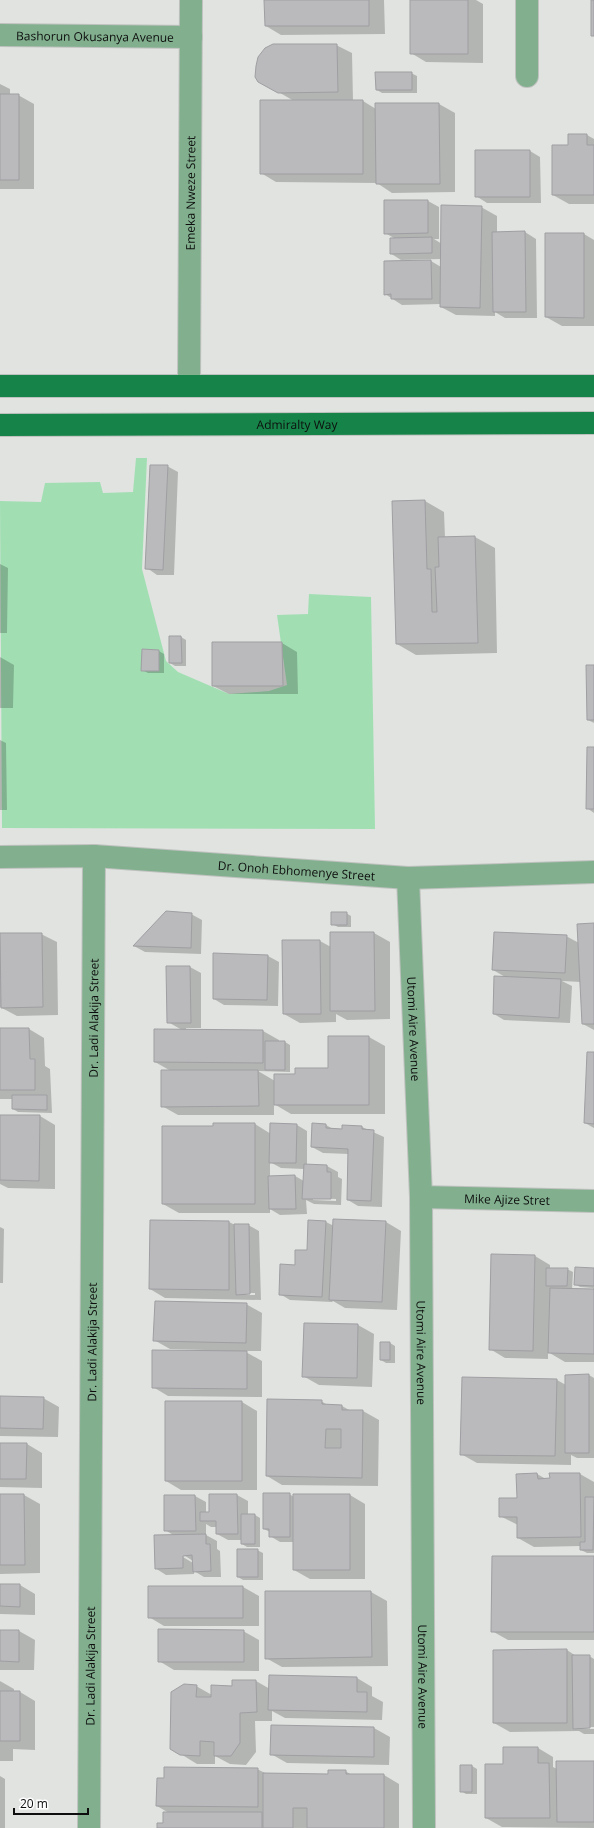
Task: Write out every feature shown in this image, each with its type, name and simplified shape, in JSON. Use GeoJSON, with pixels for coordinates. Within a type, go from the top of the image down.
{"type":"FeatureCollection","features":[{"type":"Feature","properties":{"kind":"main road"},"geometry":{"type":"LineString","coordinates":[[0,386],[594,386]]}},
{"type":"Feature","properties":{"kind":"main road","name":"Admiralty Way"},"geometry":{"type":"LineString","coordinates":[[0,425],[594,423]]}},
{"type":"Feature","properties":{"kind":"street","name":"Emeka Nweze Street"},"geometry":{"type":"LineString","coordinates":[[189,386],[191,0]]}},
{"type":"Feature","properties":{"kind":"street"},"geometry":{"type":"LineString","coordinates":[[527,0],[527,76]]}},
{"type":"Feature","properties":{"kind":"street","name":"Bashorun Okusanya Avenue"},"geometry":{"type":"LineString","coordinates":[[0,35],[190,37]]}},
{"type":"Feature","properties":{"kind":"street","name":"Dr. Onoh Ebhomenye Street"},"geometry":{"type":"LineString","coordinates":[[0,857],[94,856],[408,878],[594,872]]}},
{"type":"Feature","properties":{"kind":"street","name":"Dr. Ladi Alakija Street"},"geometry":{"type":"LineString","coordinates":[[89,1828],[94,856]]}},
{"type":"Feature","properties":{"kind":"street","name":"Utomi Aire Avenue"},"geometry":{"type":"LineString","coordinates":[[408,878],[421,1197],[424,1828]]}},
{"type":"Feature","properties":{"kind":"street","name":"Mike Ajize Stret"},"geometry":{"type":"LineString","coordinates":[[421,1197],[594,1201]]}},
{"type":"Feature","properties":{"kind":"green space"},"geometry":{"type":"Polygon","coordinates":[[[136,458],[147,458],[142,569],[166,661],[178,672],[229,694],[269,691],[287,685],[277,615],[308,614],[309,594],[371,597],[375,829],[2,828],[0,501],[41,502],[45,483],[100,482],[103,493],[133,492],[136,458]]]}},
{"type":"Feature","properties":{"kind":"building"},"geometry":{"type":"Polygon","coordinates":[[[264,0],[369,0],[369,26],[265,26],[264,0]]]}},
{"type":"Feature","properties":{"kind":"building"},"geometry":{"type":"Polygon","coordinates":[[[410,0],[468,0],[468,54],[410,54],[410,0]]]}},
{"type":"Feature","properties":{"kind":"building"},"geometry":{"type":"Polygon","coordinates":[[[591,0],[594,0],[594,36],[591,36],[591,0]]]}},
{"type":"Feature","properties":{"kind":"building"},"geometry":{"type":"Polygon","coordinates":[[[273,44],[337,44],[338,92],[278,93],[258,82],[255,77],[258,57],[265,48],[273,44]]]}},
{"type":"Feature","properties":{"kind":"building"},"geometry":{"type":"Polygon","coordinates":[[[375,72],[412,72],[412,90],[376,90],[375,72]]]}},
{"type":"Feature","properties":{"kind":"building"},"geometry":{"type":"Polygon","coordinates":[[[0,94],[19,94],[19,180],[0,180],[0,94]]]}},
{"type":"Feature","properties":{"kind":"building"},"geometry":{"type":"Polygon","coordinates":[[[260,100],[363,100],[363,174],[260,174],[260,100]]]}},
{"type":"Feature","properties":{"kind":"building"},"geometry":{"type":"Polygon","coordinates":[[[375,103],[439,103],[440,184],[376,184],[375,103]]]}},
{"type":"Feature","properties":{"kind":"building"},"geometry":{"type":"Polygon","coordinates":[[[568,134],[587,134],[587,145],[594,145],[594,195],[552,195],[552,145],[568,145],[568,134]]]}},
{"type":"Feature","properties":{"kind":"building"},"geometry":{"type":"Polygon","coordinates":[[[475,150],[530,150],[530,197],[475,197],[475,150]]]}},
{"type":"Feature","properties":{"kind":"building"},"geometry":{"type":"Polygon","coordinates":[[[384,200],[428,200],[428,233],[384,234],[384,200]]]}},
{"type":"Feature","properties":{"kind":"building"},"geometry":{"type":"Polygon","coordinates":[[[441,205],[482,206],[480,308],[440,307],[441,205]]]}},
{"type":"Feature","properties":{"kind":"building"},"geometry":{"type":"Polygon","coordinates":[[[525,231],[526,312],[493,312],[492,232],[525,231]]]}},
{"type":"Feature","properties":{"kind":"building"},"geometry":{"type":"Polygon","coordinates":[[[545,233],[584,233],[584,318],[545,317],[545,233]]]}},
{"type":"Feature","properties":{"kind":"building"},"geometry":{"type":"Polygon","coordinates":[[[432,237],[432,253],[390,254],[390,238],[432,237]]]}},
{"type":"Feature","properties":{"kind":"building"},"geometry":{"type":"Polygon","coordinates":[[[431,260],[432,299],[391,299],[391,294],[384,295],[384,261],[431,260]]]}},
{"type":"Feature","properties":{"kind":"building"},"geometry":{"type":"Polygon","coordinates":[[[150,465],[168,465],[163,570],[145,569],[150,465]]]}},
{"type":"Feature","properties":{"kind":"building"},"geometry":{"type":"Polygon","coordinates":[[[425,500],[427,569],[431,569],[432,612],[437,612],[435,567],[439,567],[438,537],[475,536],[478,643],[396,644],[392,501],[425,500]]]}},
{"type":"Feature","properties":{"kind":"building"},"geometry":{"type":"Polygon","coordinates":[[[169,636],[181,636],[182,663],[169,663],[169,636]]]}},
{"type":"Feature","properties":{"kind":"building"},"geometry":{"type":"Polygon","coordinates":[[[212,642],[282,642],[283,686],[212,686],[212,642]]]}},
{"type":"Feature","properties":{"kind":"building"},"geometry":{"type":"Polygon","coordinates":[[[142,649],[159,650],[159,671],[141,671],[142,649]]]}},
{"type":"Feature","properties":{"kind":"building"},"geometry":{"type":"Polygon","coordinates":[[[586,665],[594,665],[594,720],[587,720],[586,665]]]}},
{"type":"Feature","properties":{"kind":"building"},"geometry":{"type":"Polygon","coordinates":[[[587,747],[594,747],[594,809],[586,809],[587,747]]]}},
{"type":"Feature","properties":{"kind":"building"},"geometry":{"type":"Polygon","coordinates":[[[166,911],[192,913],[191,948],[133,946],[166,911]]]}},
{"type":"Feature","properties":{"kind":"building"},"geometry":{"type":"Polygon","coordinates":[[[331,912],[347,912],[347,925],[331,925],[331,912]]]}},
{"type":"Feature","properties":{"kind":"building"},"geometry":{"type":"Polygon","coordinates":[[[594,923],[594,1024],[582,1024],[577,924],[594,923]]]}},
{"type":"Feature","properties":{"kind":"building"},"geometry":{"type":"Polygon","coordinates":[[[330,932],[374,932],[375,1011],[330,1011],[330,932]]]}},
{"type":"Feature","properties":{"kind":"building"},"geometry":{"type":"Polygon","coordinates":[[[494,932],[567,935],[565,973],[492,970],[494,932]]]}},
{"type":"Feature","properties":{"kind":"building"},"geometry":{"type":"Polygon","coordinates":[[[0,933],[42,933],[43,1007],[1,1008],[0,933]]]}},
{"type":"Feature","properties":{"kind":"building"},"geometry":{"type":"Polygon","coordinates":[[[282,940],[320,940],[321,1014],[283,1014],[282,940]]]}},
{"type":"Feature","properties":{"kind":"building"},"geometry":{"type":"Polygon","coordinates":[[[213,953],[268,955],[267,1000],[213,999],[213,953]]]}},
{"type":"Feature","properties":{"kind":"building"},"geometry":{"type":"Polygon","coordinates":[[[166,966],[190,966],[191,1023],[167,1023],[166,966]]]}},
{"type":"Feature","properties":{"kind":"building"},"geometry":{"type":"Polygon","coordinates":[[[494,976],[561,979],[559,1018],[493,1014],[494,976]]]}},
{"type":"Feature","properties":{"kind":"building"},"geometry":{"type":"Polygon","coordinates":[[[0,1028],[29,1028],[30,1059],[35,1059],[35,1090],[0,1090],[0,1028]]]}},
{"type":"Feature","properties":{"kind":"building"},"geometry":{"type":"Polygon","coordinates":[[[154,1029],[263,1030],[263,1063],[154,1062],[154,1029]]]}},
{"type":"Feature","properties":{"kind":"building"},"geometry":{"type":"Polygon","coordinates":[[[328,1036],[369,1036],[369,1105],[274,1105],[274,1074],[295,1074],[295,1068],[328,1068],[328,1036]]]}},
{"type":"Feature","properties":{"kind":"building"},"geometry":{"type":"Polygon","coordinates":[[[265,1041],[285,1041],[285,1070],[265,1070],[265,1041]]]}},
{"type":"Feature","properties":{"kind":"building"},"geometry":{"type":"Polygon","coordinates":[[[587,1052],[594,1052],[594,1124],[584,1123],[587,1052]]]}},
{"type":"Feature","properties":{"kind":"building"},"geometry":{"type":"Polygon","coordinates":[[[161,1070],[258,1070],[259,1106],[161,1107],[161,1070]]]}},
{"type":"Feature","properties":{"kind":"building"},"geometry":{"type":"Polygon","coordinates":[[[12,1095],[47,1095],[47,1110],[12,1109],[12,1095]]]}},
{"type":"Feature","properties":{"kind":"building"},"geometry":{"type":"Polygon","coordinates":[[[0,1115],[40,1115],[39,1181],[0,1180],[0,1115]]]}},
{"type":"Feature","properties":{"kind":"building"},"geometry":{"type":"Polygon","coordinates":[[[213,1123],[255,1123],[255,1204],[162,1204],[162,1126],[213,1126],[213,1123]]]}},
{"type":"Feature","properties":{"kind":"building"},"geometry":{"type":"Polygon","coordinates":[[[270,1123],[297,1124],[296,1163],[269,1163],[270,1123]]]}},
{"type":"Feature","properties":{"kind":"building"},"geometry":{"type":"Polygon","coordinates":[[[312,1123],[326,1124],[326,1128],[342,1129],[342,1125],[362,1126],[362,1129],[374,1130],[371,1201],[347,1200],[348,1149],[311,1147],[312,1123]]]}},
{"type":"Feature","properties":{"kind":"building"},"geometry":{"type":"Polygon","coordinates":[[[304,1164],[327,1165],[327,1172],[331,1172],[331,1199],[302,1199],[304,1164]]]}},
{"type":"Feature","properties":{"kind":"building"},"geometry":{"type":"Polygon","coordinates":[[[295,1175],[296,1209],[269,1209],[268,1176],[295,1175]]]}},
{"type":"Feature","properties":{"kind":"building"},"geometry":{"type":"Polygon","coordinates":[[[333,1219],[386,1221],[382,1302],[329,1300],[333,1219]]]}},
{"type":"Feature","properties":{"kind":"building"},"geometry":{"type":"Polygon","coordinates":[[[150,1220],[229,1221],[229,1290],[149,1289],[150,1220]]]}},
{"type":"Feature","properties":{"kind":"building"},"geometry":{"type":"Polygon","coordinates":[[[308,1220],[326,1221],[322,1297],[279,1295],[280,1264],[295,1265],[295,1250],[307,1250],[308,1220]]]}},
{"type":"Feature","properties":{"kind":"building"},"geometry":{"type":"Polygon","coordinates":[[[234,1224],[249,1224],[250,1294],[236,1295],[234,1224]]]}},
{"type":"Feature","properties":{"kind":"building"},"geometry":{"type":"Polygon","coordinates":[[[491,1254],[535,1255],[533,1351],[489,1350],[491,1254]]]}},
{"type":"Feature","properties":{"kind":"building"},"geometry":{"type":"Polygon","coordinates":[[[575,1267],[594,1268],[594,1286],[574,1285],[575,1267]]]}},
{"type":"Feature","properties":{"kind":"building"},"geometry":{"type":"Polygon","coordinates":[[[546,1268],[568,1268],[567,1286],[546,1286],[546,1268]]]}},
{"type":"Feature","properties":{"kind":"building"},"geometry":{"type":"Polygon","coordinates":[[[550,1288],[594,1289],[594,1354],[548,1353],[550,1288]]]}},
{"type":"Feature","properties":{"kind":"building"},"geometry":{"type":"Polygon","coordinates":[[[155,1301],[247,1303],[246,1343],[153,1341],[155,1301]]]}},
{"type":"Feature","properties":{"kind":"building"},"geometry":{"type":"Polygon","coordinates":[[[304,1323],[358,1324],[357,1378],[302,1377],[304,1323]]]}},
{"type":"Feature","properties":{"kind":"building"},"geometry":{"type":"Polygon","coordinates":[[[380,1342],[390,1342],[390,1360],[380,1360],[380,1342]]]}},
{"type":"Feature","properties":{"kind":"building"},"geometry":{"type":"Polygon","coordinates":[[[152,1350],[247,1351],[247,1389],[152,1388],[152,1350]]]}},
{"type":"Feature","properties":{"kind":"building"},"geometry":{"type":"Polygon","coordinates":[[[589,1374],[589,1453],[565,1453],[565,1375],[589,1374]]]}},
{"type":"Feature","properties":{"kind":"building"},"geometry":{"type":"Polygon","coordinates":[[[462,1377],[557,1379],[555,1456],[460,1455],[462,1377]]]}},
{"type":"Feature","properties":{"kind":"building"},"geometry":{"type":"Polygon","coordinates":[[[0,1396],[44,1397],[43,1429],[0,1428],[0,1396]]]}},
{"type":"Feature","properties":{"kind":"building"},"geometry":{"type":"Polygon","coordinates":[[[267,1399],[322,1400],[322,1404],[342,1405],[342,1410],[363,1410],[362,1478],[266,1476],[267,1399]],[[326,1429],[325,1448],[341,1448],[341,1429],[326,1429]]]}},
{"type":"Feature","properties":{"kind":"building"},"geometry":{"type":"Polygon","coordinates":[[[165,1401],[242,1401],[242,1481],[165,1481],[165,1401]]]}},
{"type":"Feature","properties":{"kind":"building"},"geometry":{"type":"Polygon","coordinates":[[[0,1443],[27,1443],[26,1479],[0,1479],[0,1443]]]}},
{"type":"Feature","properties":{"kind":"building"},"geometry":{"type":"Polygon","coordinates":[[[537,1473],[538,1479],[550,1478],[549,1473],[580,1473],[581,1537],[517,1538],[517,1517],[499,1517],[499,1498],[517,1498],[516,1474],[537,1473]]]}},
{"type":"Feature","properties":{"kind":"building"},"geometry":{"type":"Polygon","coordinates":[[[263,1493],[290,1493],[290,1537],[269,1537],[269,1529],[263,1529],[263,1493]]]}},
{"type":"Feature","properties":{"kind":"building"},"geometry":{"type":"Polygon","coordinates":[[[0,1494],[24,1494],[25,1565],[0,1565],[0,1494]]]}},
{"type":"Feature","properties":{"kind":"building"},"geometry":{"type":"Polygon","coordinates":[[[209,1494],[237,1494],[238,1534],[216,1534],[216,1521],[200,1521],[200,1512],[209,1512],[209,1494]]]}},
{"type":"Feature","properties":{"kind":"building"},"geometry":{"type":"Polygon","coordinates":[[[293,1494],[350,1494],[350,1570],[293,1570],[293,1494]]]}},
{"type":"Feature","properties":{"kind":"building"},"geometry":{"type":"Polygon","coordinates":[[[164,1495],[195,1495],[196,1531],[164,1531],[164,1495]]]}},
{"type":"Feature","properties":{"kind":"building"},"geometry":{"type":"Polygon","coordinates":[[[585,1497],[594,1497],[593,1550],[580,1550],[580,1542],[585,1542],[585,1497]]]}},
{"type":"Feature","properties":{"kind":"building"},"geometry":{"type":"Polygon","coordinates":[[[241,1514],[255,1514],[255,1544],[241,1544],[241,1514]]]}},
{"type":"Feature","properties":{"kind":"building"},"geometry":{"type":"Polygon","coordinates":[[[206,1534],[206,1544],[210,1544],[211,1571],[193,1572],[192,1555],[183,1556],[183,1568],[155,1569],[154,1535],[206,1534]]]}},
{"type":"Feature","properties":{"kind":"building"},"geometry":{"type":"Polygon","coordinates":[[[237,1549],[258,1549],[258,1577],[237,1577],[237,1549]]]}},
{"type":"Feature","properties":{"kind":"building"},"geometry":{"type":"Polygon","coordinates":[[[492,1556],[594,1556],[594,1632],[491,1632],[492,1556]]]}},
{"type":"Feature","properties":{"kind":"building"},"geometry":{"type":"Polygon","coordinates":[[[0,1584],[20,1584],[20,1607],[0,1606],[0,1584]]]}},
{"type":"Feature","properties":{"kind":"building"},"geometry":{"type":"Polygon","coordinates":[[[148,1586],[243,1586],[243,1618],[148,1618],[148,1586]]]}},
{"type":"Feature","properties":{"kind":"building"},"geometry":{"type":"Polygon","coordinates":[[[265,1591],[371,1591],[372,1657],[265,1659],[265,1591]]]}},
{"type":"Feature","properties":{"kind":"building"},"geometry":{"type":"Polygon","coordinates":[[[158,1629],[244,1630],[244,1662],[158,1662],[158,1629]]]}},
{"type":"Feature","properties":{"kind":"building"},"geometry":{"type":"Polygon","coordinates":[[[0,1630],[19,1630],[19,1662],[0,1661],[0,1630]]]}},
{"type":"Feature","properties":{"kind":"building"},"geometry":{"type":"Polygon","coordinates":[[[567,1649],[567,1723],[493,1723],[493,1650],[567,1649]]]}},
{"type":"Feature","properties":{"kind":"building"},"geometry":{"type":"Polygon","coordinates":[[[572,1655],[590,1655],[590,1728],[573,1729],[572,1655]]]}},
{"type":"Feature","properties":{"kind":"building"},"geometry":{"type":"Polygon","coordinates":[[[269,1675],[357,1677],[357,1692],[367,1692],[367,1712],[268,1710],[269,1675]]]}},
{"type":"Feature","properties":{"kind":"building"},"geometry":{"type":"Polygon","coordinates":[[[232,1680],[256,1680],[257,1712],[240,1713],[240,1743],[231,1756],[214,1756],[214,1742],[200,1741],[200,1756],[180,1755],[170,1749],[171,1692],[184,1684],[197,1685],[196,1697],[211,1697],[211,1685],[232,1686],[232,1680]]]}},
{"type":"Feature","properties":{"kind":"building"},"geometry":{"type":"Polygon","coordinates":[[[0,1691],[20,1691],[20,1741],[0,1741],[0,1691]]]}},
{"type":"Feature","properties":{"kind":"building"},"geometry":{"type":"Polygon","coordinates":[[[271,1725],[374,1727],[374,1757],[270,1755],[271,1725]]]}},
{"type":"Feature","properties":{"kind":"building"},"geometry":{"type":"Polygon","coordinates":[[[503,1747],[538,1747],[538,1763],[549,1763],[550,1818],[485,1818],[485,1764],[503,1764],[503,1747]]]}},
{"type":"Feature","properties":{"kind":"building"},"geometry":{"type":"Polygon","coordinates":[[[556,1761],[594,1761],[594,1822],[557,1822],[556,1761]]]}},
{"type":"Feature","properties":{"kind":"building"},"geometry":{"type":"Polygon","coordinates":[[[460,1765],[472,1765],[472,1792],[460,1792],[460,1765]]]}},
{"type":"Feature","properties":{"kind":"building"},"geometry":{"type":"Polygon","coordinates":[[[164,1767],[258,1768],[258,1807],[156,1806],[157,1778],[164,1778],[164,1767]]]}},
{"type":"Feature","properties":{"kind":"building"},"geometry":{"type":"Polygon","coordinates":[[[328,1770],[346,1770],[346,1774],[384,1774],[384,1828],[307,1828],[307,1808],[293,1808],[293,1828],[263,1828],[263,1773],[328,1774],[328,1770]]]}},
{"type":"Feature","properties":{"kind":"building"},"geometry":{"type":"Polygon","coordinates":[[[163,1812],[262,1812],[262,1828],[157,1828],[157,1823],[163,1823],[163,1812]]]}}]}
